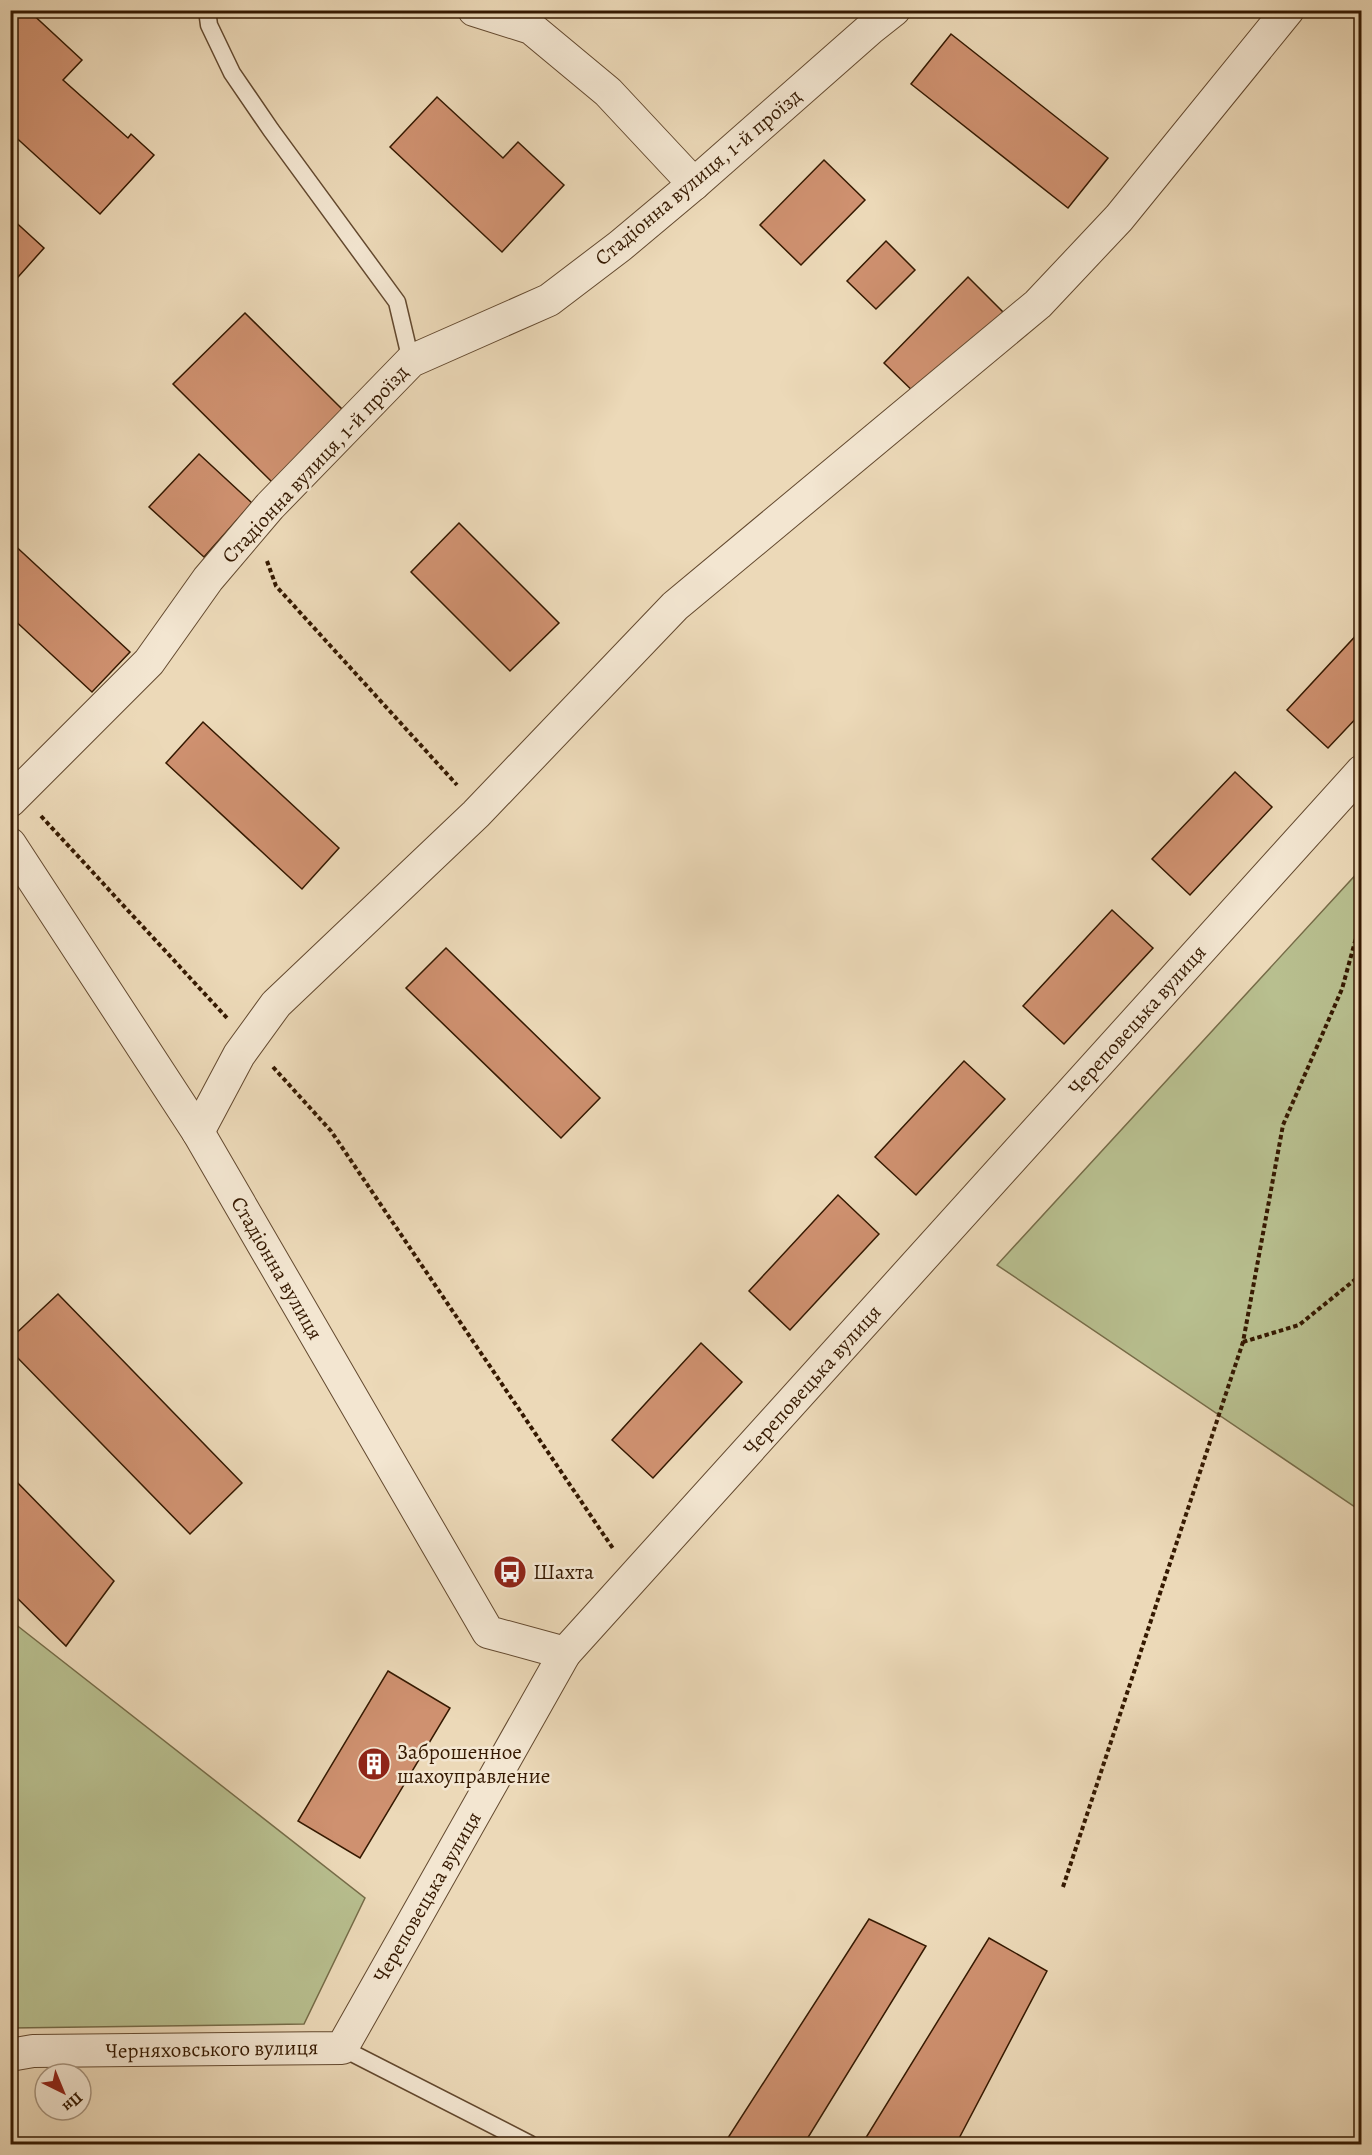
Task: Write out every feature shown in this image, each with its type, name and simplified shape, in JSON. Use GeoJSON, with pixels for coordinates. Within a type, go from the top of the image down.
{"type":"FeatureCollection","features":[{"type":"Feature","properties":{"kind":"street"},"geometry":{"type":"LineString","coordinates":[[474,10],[531,28],[608,92],[694,184]]}},
{"type":"Feature","properties":{"kind":"street","name":"Стадіонна вулиця, 1-й проїзд"},"geometry":{"type":"LineString","coordinates":[[10,801],[149,662],[208,579],[254,524],[411,361],[549,300],[620,246],[694,184],[894,10]]}},
{"type":"Feature","properties":{"kind":"street"},"geometry":{"type":"LineString","coordinates":[[198,1132],[239,1054],[276,1004],[476,814],[675,606],[1038,304],[1119,218],[1288,10]]}},
{"type":"Feature","properties":{"kind":"street","name":"Череповецька вулиця"},"geometry":{"type":"LineString","coordinates":[[342,2048],[565,1653],[1362,771]]}},
{"type":"Feature","properties":{"kind":"street","name":"Стадіонна вулиця"},"geometry":{"type":"LineString","coordinates":[[10,844],[198,1132],[488,1632],[565,1653]]}},
{"type":"Feature","properties":{"kind":"street","name":"Черняховського вулиця"},"geometry":{"type":"LineString","coordinates":[[10,2055],[33,2050],[342,2048]]}},
{"type":"Feature","properties":{"kind":"lane"},"geometry":{"type":"LineString","coordinates":[[207,10],[208,25],[232,73],[397,302],[411,361]]}},
{"type":"Feature","properties":{"kind":"lane"},"geometry":{"type":"LineString","coordinates":[[342,2048],[530,2145]]}},
{"type":"Feature","properties":{"kind":"path"},"geometry":{"type":"LineString","coordinates":[[254,524],[276,586],[463,792],[476,814]]}},
{"type":"Feature","properties":{"kind":"path"},"geometry":{"type":"LineString","coordinates":[[36,776],[36,811],[228,1018]]}},
{"type":"Feature","properties":{"kind":"path"},"geometry":{"type":"LineString","coordinates":[[1063,1887],[1243,1342],[1283,1125],[1342,989],[1362,916]]}},
{"type":"Feature","properties":{"kind":"path"},"geometry":{"type":"LineString","coordinates":[[268,1062],[332,1131],[633,1578]]}},
{"type":"Feature","properties":{"kind":"path"},"geometry":{"type":"LineString","coordinates":[[1243,1342],[1299,1325],[1362,1274]]}},
{"type":"Feature","properties":{"kind":"green space"},"geometry":{"type":"Polygon","coordinates":[[[1361,869],[1361,1511],[997,1265],[1361,869]]]}},
{"type":"Feature","properties":{"kind":"green space"},"geometry":{"type":"Polygon","coordinates":[[[10,1620],[365,1898],[304,2024],[11,2028],[10,1620]]]}},
{"type":"Feature","properties":{"kind":"building"},"geometry":{"type":"Polygon","coordinates":[[[17,10],[28,10],[82,60],[63,80],[128,138],[131,134],[154,155],[100,214],[10,132],[10,18],[17,10]]]}},
{"type":"Feature","properties":{"kind":"building"},"geometry":{"type":"Polygon","coordinates":[[[951,34],[1108,158],[1068,208],[911,84],[951,34]]]}},
{"type":"Feature","properties":{"kind":"building"},"geometry":{"type":"Polygon","coordinates":[[[437,97],[503,158],[518,142],[564,185],[502,252],[390,147],[437,97]]]}},
{"type":"Feature","properties":{"kind":"building"},"geometry":{"type":"Polygon","coordinates":[[[824,160],[865,200],[801,265],[760,225],[824,160]]]}},
{"type":"Feature","properties":{"kind":"building"},"geometry":{"type":"Polygon","coordinates":[[[10,217],[44,248],[11,285],[10,284],[10,217]]]}},
{"type":"Feature","properties":{"kind":"building"},"geometry":{"type":"Polygon","coordinates":[[[886,241],[915,270],[876,309],[847,281],[886,241]]]}},
{"type":"Feature","properties":{"kind":"building"},"geometry":{"type":"Polygon","coordinates":[[[968,277],[1006,315],[922,400],[884,363],[968,277]]]}},
{"type":"Feature","properties":{"kind":"building"},"geometry":{"type":"Polygon","coordinates":[[[245,313],[344,411],[273,483],[173,384],[245,313]]]}},
{"type":"Feature","properties":{"kind":"building"},"geometry":{"type":"Polygon","coordinates":[[[199,454],[252,503],[204,557],[149,507],[199,454]]]}},
{"type":"Feature","properties":{"kind":"building"},"geometry":{"type":"Polygon","coordinates":[[[459,523],[559,623],[510,671],[411,572],[459,523]]]}},
{"type":"Feature","properties":{"kind":"building"},"geometry":{"type":"Polygon","coordinates":[[[10,541],[130,652],[92,692],[10,616],[10,541]]]}},
{"type":"Feature","properties":{"kind":"building"},"geometry":{"type":"Polygon","coordinates":[[[1362,629],[1362,712],[1328,748],[1287,710],[1362,629]]]}},
{"type":"Feature","properties":{"kind":"building"},"geometry":{"type":"Polygon","coordinates":[[[203,722],[339,848],[302,889],[166,763],[203,722]]]}},
{"type":"Feature","properties":{"kind":"building"},"geometry":{"type":"Polygon","coordinates":[[[1235,772],[1272,807],[1190,895],[1152,859],[1235,772]]]}},
{"type":"Feature","properties":{"kind":"building"},"geometry":{"type":"Polygon","coordinates":[[[1112,910],[1153,948],[1064,1044],[1023,1006],[1112,910]]]}},
{"type":"Feature","properties":{"kind":"building"},"geometry":{"type":"Polygon","coordinates":[[[446,948],[600,1098],[561,1138],[406,988],[446,948]]]}},
{"type":"Feature","properties":{"kind":"building"},"geometry":{"type":"Polygon","coordinates":[[[964,1061],[1005,1099],[916,1195],[875,1157],[964,1061]]]}},
{"type":"Feature","properties":{"kind":"building"},"geometry":{"type":"Polygon","coordinates":[[[838,1195],[879,1234],[790,1330],[749,1291],[838,1195]]]}},
{"type":"Feature","properties":{"kind":"building"},"geometry":{"type":"Polygon","coordinates":[[[58,1294],[242,1483],[190,1534],[10,1350],[10,1339],[58,1294]]]}},
{"type":"Feature","properties":{"kind":"building"},"geometry":{"type":"Polygon","coordinates":[[[701,1343],[742,1382],[653,1478],[612,1440],[701,1343]]]}},
{"type":"Feature","properties":{"kind":"building"},"geometry":{"type":"Polygon","coordinates":[[[10,1475],[114,1581],[66,1646],[10,1591],[10,1475]]]}},
{"type":"Feature","properties":{"kind":"building","name":"Заброшенное шахоуправление"},"geometry":{"type":"Polygon","coordinates":[[[388,1671],[450,1708],[360,1858],[298,1821],[388,1671]]]}},
{"type":"Feature","properties":{"kind":"building"},"geometry":{"type":"Polygon","coordinates":[[[869,1919],[926,1946],[804,2144],[724,2144],[869,1919]]]}},
{"type":"Feature","properties":{"kind":"building"},"geometry":{"type":"Polygon","coordinates":[[[989,1938],[1047,1971],[956,2144],[862,2144],[989,1938]]]}},
{"type":"Feature","properties":{"kind":"place","name":"Шахта"},"geometry":{"type":"Point","coordinates":[510,1572]}},
{"type":"Feature","properties":{"kind":"place","name":"Заброшенное шахоуправление"},"geometry":{"type":"Point","coordinates":[374,1764]}}]}
